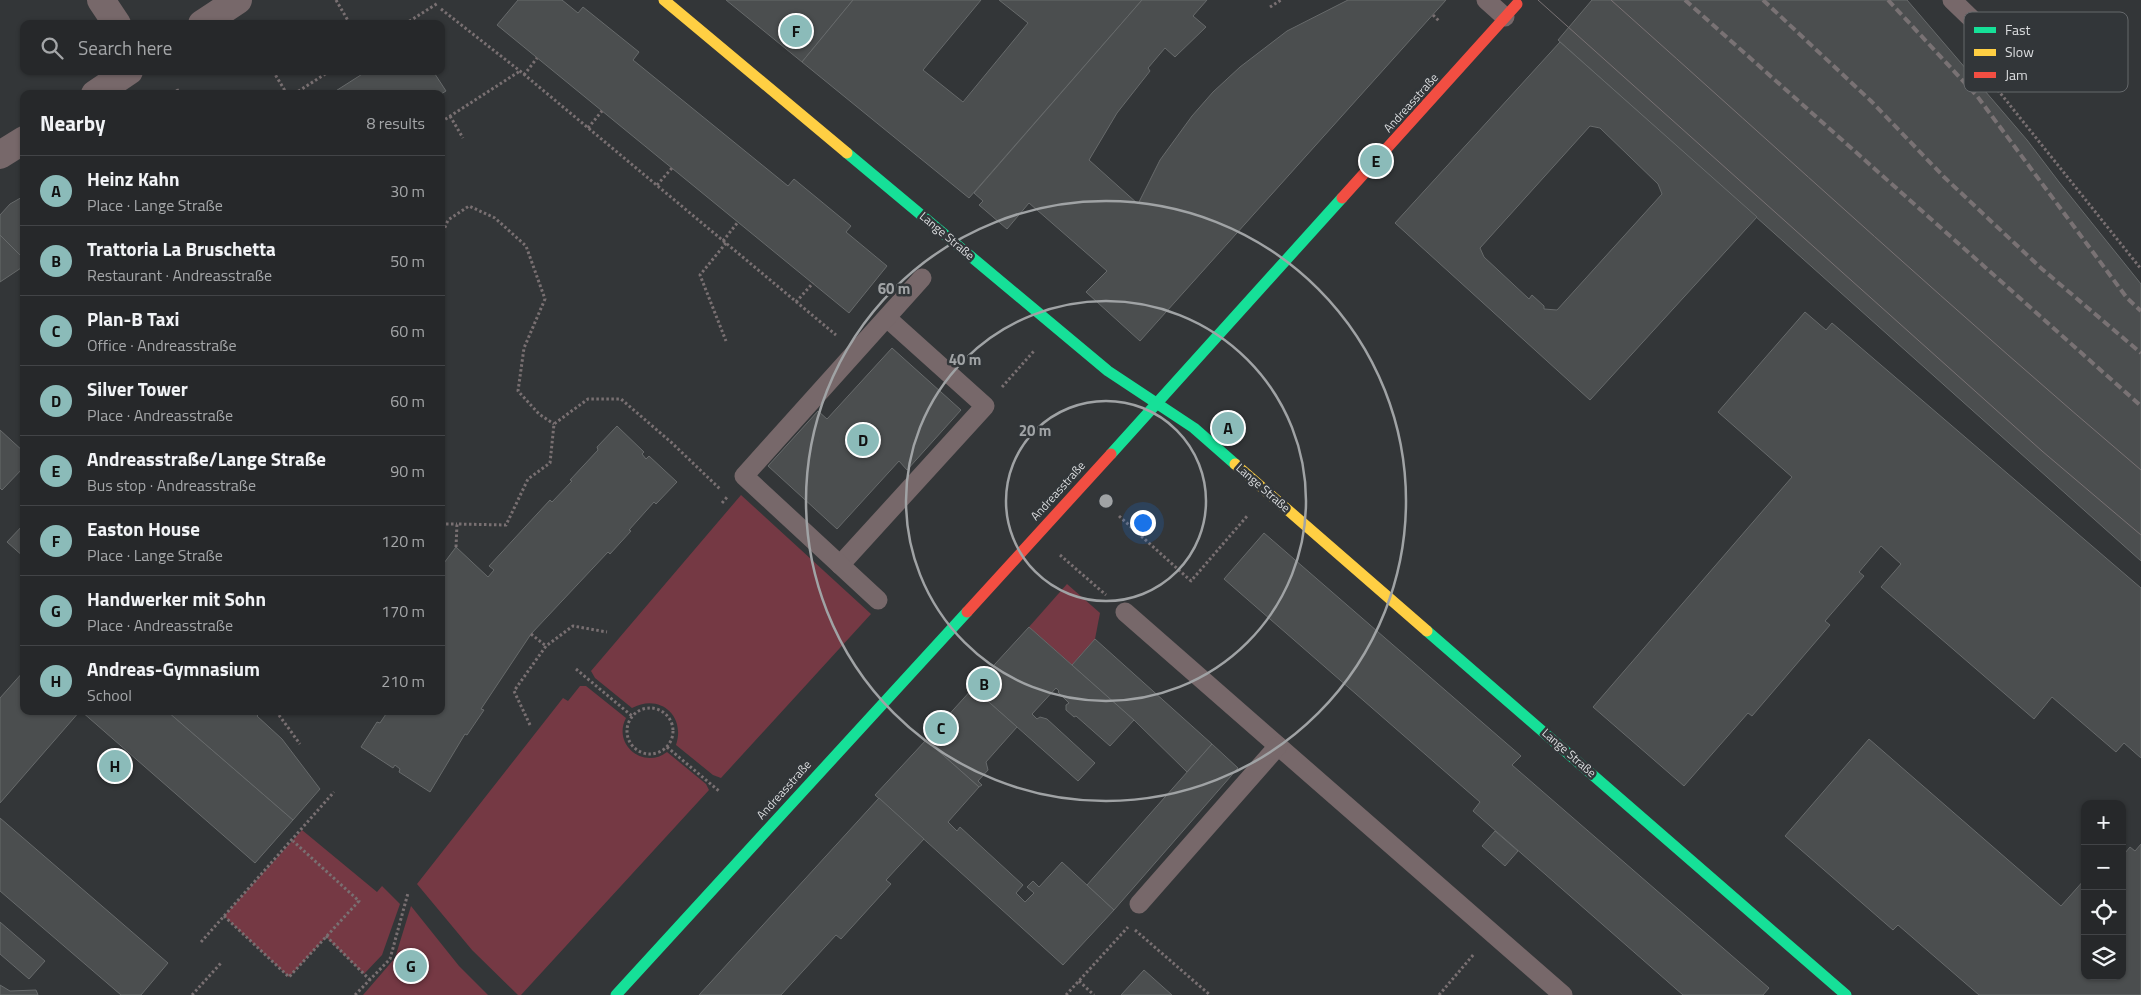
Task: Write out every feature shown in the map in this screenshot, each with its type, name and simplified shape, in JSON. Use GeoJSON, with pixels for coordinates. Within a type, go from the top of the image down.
{"type":"FeatureCollection","features":[{"type":"Feature","properties":{"kind":"street"},"geometry":{"type":"LineString","coordinates":[[101,0],[114,20]]}},
{"type":"Feature","properties":{"kind":"street"},"geometry":{"type":"LineString","coordinates":[[208,20],[238,0]]}},
{"type":"Feature","properties":{"kind":"street","name":"Lange Straße"},"geometry":{"type":"LineString","coordinates":[[664,0],[1108,370],[1194,428],[1846,995]]}},
{"type":"Feature","properties":{"kind":"street","name":"Andreasstraße"},"geometry":{"type":"LineString","coordinates":[[616,995],[1157,404],[1511,10]]}},
{"type":"Feature","properties":{"kind":"street"},"geometry":{"type":"LineString","coordinates":[[101,90],[123,75]]}},
{"type":"Feature","properties":{"kind":"street"},"geometry":{"type":"LineString","coordinates":[[0,155],[20,142]]}},
{"type":"Feature","properties":{"kind":"lane"},"geometry":{"type":"LineString","coordinates":[[1486,0],[1511,10]]}},
{"type":"Feature","properties":{"kind":"lane"},"geometry":{"type":"LineString","coordinates":[[1952,0],[1964,12]]}},
{"type":"Feature","properties":{"kind":"lane"},"geometry":{"type":"LineString","coordinates":[[878,600],[744,476],[922,278]]}},
{"type":"Feature","properties":{"kind":"lane"},"geometry":{"type":"LineString","coordinates":[[840,565],[985,406],[887,318]]}},
{"type":"Feature","properties":{"kind":"lane"},"geometry":{"type":"LineString","coordinates":[[1125,612],[1563,995]]}},
{"type":"Feature","properties":{"kind":"lane"},"geometry":{"type":"LineString","coordinates":[[1139,904],[1278,746]]}},
{"type":"Feature","properties":{"kind":"path"},"geometry":{"type":"LineString","coordinates":[[336,0],[348,20]]}},
{"type":"Feature","properties":{"kind":"path"},"geometry":{"type":"LineString","coordinates":[[1270,7],[1281,0]]}},
{"type":"Feature","properties":{"kind":"path"},"geometry":{"type":"LineString","coordinates":[[411,20],[438,3]]}},
{"type":"Feature","properties":{"kind":"path"},"geometry":{"type":"LineString","coordinates":[[442,9],[588,128],[830,331]]}},
{"type":"Feature","properties":{"kind":"path"},"geometry":{"type":"LineString","coordinates":[[1433,15],[1440,22]]}},
{"type":"Feature","properties":{"kind":"path"},"geometry":{"type":"LineString","coordinates":[[524,75],[537,58]]}},
{"type":"Feature","properties":{"kind":"path"},"geometry":{"type":"LineString","coordinates":[[445,119],[520,72]]}},
{"type":"Feature","properties":{"kind":"path"},"geometry":{"type":"LineString","coordinates":[[275,75],[285,90]]}},
{"type":"Feature","properties":{"kind":"path"},"geometry":{"type":"LineString","coordinates":[[300,90],[324,75]]}},
{"type":"Feature","properties":{"kind":"path"},"geometry":{"type":"LineString","coordinates":[[1999,92],[2141,269]]}},
{"type":"Feature","properties":{"kind":"path"},"geometry":{"type":"LineString","coordinates":[[588,128],[602,111]]}},
{"type":"Feature","properties":{"kind":"path"},"geometry":{"type":"LineString","coordinates":[[450,116],[463,138]]}},
{"type":"Feature","properties":{"kind":"path"},"geometry":{"type":"LineString","coordinates":[[657,186],[672,168]]}},
{"type":"Feature","properties":{"kind":"path"},"geometry":{"type":"LineString","coordinates":[[445,227],[448,220],[469,206],[495,218],[526,246],[545,299],[524,348],[518,391],[539,414],[554,424]]}},
{"type":"Feature","properties":{"kind":"path"},"geometry":{"type":"LineString","coordinates":[[726,340],[700,275],[738,222]]}},
{"type":"Feature","properties":{"kind":"path"},"geometry":{"type":"LineString","coordinates":[[796,302],[813,283]]}},
{"type":"Feature","properties":{"kind":"path"},"geometry":{"type":"LineString","coordinates":[[985,406],[1038,347]]}},
{"type":"Feature","properties":{"kind":"path"},"geometry":{"type":"LineString","coordinates":[[445,524],[506,524],[528,479],[550,463],[554,424],[588,399],[621,399],[672,443],[728,497],[722,503]]}},
{"type":"Feature","properties":{"kind":"path"},"geometry":{"type":"LineString","coordinates":[[1118,516],[1191,581],[1268,492]]}},
{"type":"Feature","properties":{"kind":"path"},"geometry":{"type":"LineString","coordinates":[[456,548],[457,524]]}},
{"type":"Feature","properties":{"kind":"path"},"geometry":{"type":"LineString","coordinates":[[1036,535],[1125,612]]}},
{"type":"Feature","properties":{"kind":"path"},"geometry":{"type":"LineString","coordinates":[[530,725],[514,691],[546,646],[573,626],[607,632]]}},
{"type":"Feature","properties":{"kind":"path"},"geometry":{"type":"LineString","coordinates":[[531,634],[546,646]]}},
{"type":"Feature","properties":{"kind":"path"},"geometry":{"type":"LineString","coordinates":[[576,668],[632,716]]}},
{"type":"Feature","properties":{"kind":"path"},"geometry":{"type":"LineString","coordinates":[[645,708],[660,709],[666,714],[674,726],[671,741],[667,747],[653,754],[645,754],[638,750],[628,738],[628,723],[632,716],[645,708]]}},
{"type":"Feature","properties":{"kind":"path"},"geometry":{"type":"LineString","coordinates":[[279,715],[300,744]]}},
{"type":"Feature","properties":{"kind":"path"},"geometry":{"type":"LineString","coordinates":[[667,747],[719,792]]}},
{"type":"Feature","properties":{"kind":"path"},"geometry":{"type":"LineString","coordinates":[[200,942],[334,792]]}},
{"type":"Feature","properties":{"kind":"path"},"geometry":{"type":"LineString","coordinates":[[224,916],[289,977],[359,901],[293,840]]}},
{"type":"Feature","properties":{"kind":"path"},"geometry":{"type":"LineString","coordinates":[[355,995],[390,959],[408,894]]}},
{"type":"Feature","properties":{"kind":"path"},"geometry":{"type":"LineString","coordinates":[[1066,995],[1129,925],[1210,995]]}},
{"type":"Feature","properties":{"kind":"path"},"geometry":{"type":"LineString","coordinates":[[1439,995],[1492,933]]}},
{"type":"Feature","properties":{"kind":"path"},"geometry":{"type":"LineString","coordinates":[[326,936],[370,980]]}},
{"type":"Feature","properties":{"kind":"path"},"geometry":{"type":"LineString","coordinates":[[192,995],[221,963]]}},
{"type":"Feature","properties":{"kind":"path"},"geometry":{"type":"LineString","coordinates":[[1079,981],[1094,995]]}},
{"type":"Feature","properties":{"kind":"shaded area"},"geometry":{"type":"Polygon","coordinates":[[[741,495],[871,614],[721,778],[713,775],[676,745],[677,724],[674,716],[668,710],[652,703],[632,708],[595,678],[591,671],[741,495]]]}},
{"type":"Feature","properties":{"kind":"shaded area"},"geometry":{"type":"Polygon","coordinates":[[[1067,584],[1100,613],[1095,639],[1072,665],[1029,627],[1067,584]]]}},
{"type":"Feature","properties":{"kind":"shaded area"},"geometry":{"type":"Polygon","coordinates":[[[580,686],[586,686],[626,718],[623,737],[633,752],[649,758],[658,757],[667,752],[706,784],[709,790],[521,995],[518,995],[472,950],[417,884],[563,698],[568,701],[580,686]]]}},
{"type":"Feature","properties":{"kind":"shaded area"},"geometry":{"type":"Polygon","coordinates":[[[302,830],[377,892],[382,886],[400,904],[382,955],[364,974],[326,937],[289,977],[224,916],[302,830]]]}},
{"type":"Feature","properties":{"kind":"shaded area"},"geometry":{"type":"Polygon","coordinates":[[[411,906],[459,966],[488,995],[363,995],[395,958],[411,906]]]}},
{"type":"Feature","properties":{"kind":"building"},"geometry":{"type":"Polygon","coordinates":[[[518,0],[562,0],[578,13],[583,7],[639,52],[633,60],[788,186],[794,179],[851,226],[846,232],[887,266],[849,313],[497,25],[518,0]]]}},
{"type":"Feature","properties":{"kind":"building"},"geometry":{"type":"Polygon","coordinates":[[[726,0],[853,0],[802,62],[726,0]]]}},
{"type":"Feature","properties":{"kind":"building"},"geometry":{"type":"Polygon","coordinates":[[[853,0],[981,0],[923,70],[963,102],[1028,23],[999,0],[1142,0],[969,198],[802,62],[853,0]]]}},
{"type":"Feature","properties":{"kind":"building"},"geometry":{"type":"Polygon","coordinates":[[[1142,0],[1207,0],[1193,16],[1206,27],[1175,57],[1165,48],[1148,68],[1150,71],[1117,113],[1089,160],[1138,204],[1160,160],[1192,116],[1213,92],[1240,67],[1287,31],[1348,0],[1446,0],[1140,341],[1086,292],[1107,271],[1029,203],[1007,229],[979,205],[983,201],[974,193],[1142,0]]]}},
{"type":"Feature","properties":{"kind":"building"},"geometry":{"type":"Polygon","coordinates":[[[1592,0],[1907,0],[1964,66],[1964,92],[1986,92],[2027,140],[2141,284],[2141,561],[1558,40],[1592,0]]]}},
{"type":"Feature","properties":{"kind":"building"},"geometry":{"type":"Polygon","coordinates":[[[1560,42],[1757,217],[1590,400],[1395,223],[1560,42]],[[1590,126],[1480,248],[1484,257],[1529,299],[1532,295],[1544,306],[1544,309],[1557,310],[1662,194],[1658,184],[1600,128],[1590,126]]]}},
{"type":"Feature","properties":{"kind":"building"},"geometry":{"type":"Polygon","coordinates":[[[361,75],[436,75],[446,91],[445,90],[337,90],[361,75]]]}},
{"type":"Feature","properties":{"kind":"building"},"geometry":{"type":"Polygon","coordinates":[[[20,198],[20,255],[0,235],[0,215],[10,204],[20,198]]]}},
{"type":"Feature","properties":{"kind":"building"},"geometry":{"type":"Polygon","coordinates":[[[0,235],[20,255],[20,269],[0,282],[0,235]]]}},
{"type":"Feature","properties":{"kind":"building"},"geometry":{"type":"Polygon","coordinates":[[[1805,312],[1826,330],[1832,323],[2141,588],[2141,758],[2124,743],[2116,752],[2052,697],[2034,719],[1881,587],[1901,564],[1881,546],[1859,572],[1864,576],[1825,621],[1830,625],[1752,716],[1748,713],[1684,786],[1593,707],[1792,477],[1718,412],[1805,312]]]}},
{"type":"Feature","properties":{"kind":"building"},"geometry":{"type":"Polygon","coordinates":[[[892,348],[961,410],[907,470],[899,461],[837,529],[768,466],[818,411],[827,419],[892,348]]]}},
{"type":"Feature","properties":{"kind":"building"},"geometry":{"type":"Polygon","coordinates":[[[617,426],[644,452],[642,454],[646,459],[649,456],[677,482],[656,504],[654,502],[610,554],[608,552],[531,634],[481,709],[484,710],[467,735],[465,734],[430,792],[399,772],[400,769],[395,765],[393,768],[361,747],[377,722],[380,723],[385,715],[445,715],[445,562],[456,547],[488,577],[494,570],[489,566],[550,500],[552,502],[572,481],[570,480],[598,450],[597,447],[617,426]]]}},
{"type":"Feature","properties":{"kind":"building"},"geometry":{"type":"Polygon","coordinates":[[[0,430],[20,448],[20,471],[2,490],[0,488],[0,430]]]}},
{"type":"Feature","properties":{"kind":"building"},"geometry":{"type":"Polygon","coordinates":[[[20,528],[20,553],[7,542],[20,528]]]}},
{"type":"Feature","properties":{"kind":"building"},"geometry":{"type":"Polygon","coordinates":[[[1264,533],[1521,756],[1512,765],[1769,988],[1763,995],[1683,995],[1473,811],[1480,802],[1224,579],[1264,533]]]}},
{"type":"Feature","properties":{"kind":"building"},"geometry":{"type":"Polygon","coordinates":[[[1029,627],[1134,720],[1110,746],[1076,716],[1074,717],[1066,710],[1066,705],[1069,703],[1056,688],[1032,714],[1037,719],[1040,717],[1047,719],[1095,763],[1078,781],[973,688],[1029,627]]]}},
{"type":"Feature","properties":{"kind":"building"},"geometry":{"type":"Polygon","coordinates":[[[1095,639],[1212,744],[1187,772],[1134,720],[1072,665],[1095,639]]]}},
{"type":"Feature","properties":{"kind":"building"},"geometry":{"type":"Polygon","coordinates":[[[20,676],[20,715],[77,715],[0,803],[0,698],[20,676]]]}},
{"type":"Feature","properties":{"kind":"building"},"geometry":{"type":"Polygon","coordinates":[[[973,688],[1017,727],[986,762],[988,770],[978,781],[982,785],[979,787],[926,740],[973,688]]]}},
{"type":"Feature","properties":{"kind":"building"},"geometry":{"type":"Polygon","coordinates":[[[86,715],[172,715],[293,820],[255,863],[86,715]]]}},
{"type":"Feature","properties":{"kind":"building"},"geometry":{"type":"Polygon","coordinates":[[[172,715],[258,715],[282,739],[320,789],[293,820],[172,715]]]}},
{"type":"Feature","properties":{"kind":"building"},"geometry":{"type":"Polygon","coordinates":[[[1869,739],[2061,906],[2081,884],[2081,980],[2126,980],[2126,852],[2130,847],[2135,851],[2141,844],[2141,995],[1979,995],[1898,925],[1893,930],[1785,836],[1869,739]]]}},
{"type":"Feature","properties":{"kind":"building"},"geometry":{"type":"Polygon","coordinates":[[[926,740],[979,787],[948,822],[957,831],[960,827],[1023,885],[1016,893],[1025,902],[1034,893],[1027,887],[1033,881],[1039,887],[1062,862],[1114,910],[1063,965],[875,795],[926,740]]]}},
{"type":"Feature","properties":{"kind":"building"},"geometry":{"type":"Polygon","coordinates":[[[1212,744],[1238,768],[1114,910],[1087,885],[1212,744]]]}},
{"type":"Feature","properties":{"kind":"building"},"geometry":{"type":"Polygon","coordinates":[[[879,798],[924,839],[886,880],[891,884],[841,939],[836,935],[781,995],[699,995],[879,798]]]}},
{"type":"Feature","properties":{"kind":"building"},"geometry":{"type":"Polygon","coordinates":[[[0,818],[168,963],[141,995],[121,995],[0,891],[0,818]]]}},
{"type":"Feature","properties":{"kind":"building"},"geometry":{"type":"Polygon","coordinates":[[[1495,831],[1518,851],[1505,866],[1482,846],[1495,831]]]}},
{"type":"Feature","properties":{"kind":"building"},"geometry":{"type":"Polygon","coordinates":[[[0,922],[45,961],[29,979],[0,954],[0,922]]]}},
{"type":"Feature","properties":{"kind":"building"},"geometry":{"type":"Polygon","coordinates":[[[1144,970],[1172,995],[1121,995],[1144,970]]]}},
{"type":"Feature","properties":{"kind":"building"},"geometry":{"type":"Polygon","coordinates":[[[0,985],[10,991],[36,990],[38,995],[0,995],[0,985]]]}},
{"type":"Feature","properties":{"kind":"tram line"},"geometry":{"type":"LineString","coordinates":[[1538,0],[2042,451],[2141,535]]}},
{"type":"Feature","properties":{"kind":"tram line"},"geometry":{"type":"LineString","coordinates":[[1611,0],[1941,295],[2141,470]]}},
{"type":"Feature","properties":{"kind":"railway"},"geometry":{"type":"LineString","coordinates":[[1685,0],[2141,406]]}},
{"type":"Feature","properties":{"kind":"railway"},"geometry":{"type":"LineString","coordinates":[[1763,0],[1871,101],[1944,177],[2042,269],[2141,353]]}},
{"type":"Feature","properties":{"kind":"railway"},"geometry":{"type":"LineString","coordinates":[[1888,0],[1964,82]]}},
{"type":"Feature","properties":{"kind":"railway"},"geometry":{"type":"LineString","coordinates":[[1973,92],[2127,298],[2141,311]]}},
{"type":"Feature","properties":{"kind":"traffic: fast"},"geometry":{"type":"LineString","coordinates":[[847,153],[1108,371],[1194,428],[1235,464]]}},
{"type":"Feature","properties":{"kind":"traffic: fast"},"geometry":{"type":"LineString","coordinates":[[1111,454],[1342,198]]}},
{"type":"Feature","properties":{"kind":"traffic: fast"},"geometry":{"type":"LineString","coordinates":[[616,995],[967,612]]}},
{"type":"Feature","properties":{"kind":"traffic: fast"},"geometry":{"type":"LineString","coordinates":[[1427,631],[1846,995]]}},
{"type":"Feature","properties":{"kind":"traffic: slow"},"geometry":{"type":"LineString","coordinates":[[664,0],[847,153]]}},
{"type":"Feature","properties":{"kind":"traffic: slow"},"geometry":{"type":"LineString","coordinates":[[1235,464],[1427,631]]}},
{"type":"Feature","properties":{"kind":"traffic: jam"},"geometry":{"type":"LineString","coordinates":[[1342,198],[1517,4]]}},
{"type":"Feature","properties":{"kind":"traffic: jam"},"geometry":{"type":"LineString","coordinates":[[967,612],[1111,454]]}},
{"type":"Feature","properties":{"kind":"place","name":"Easton House"},"geometry":{"type":"Point","coordinates":[796,31]}},
{"type":"Feature","properties":{"kind":"place","name":"Andreasstraße/Lange Straße"},"geometry":{"type":"Point","coordinates":[1376,161]}},
{"type":"Feature","properties":{"kind":"place","name":"Heinz Kahn"},"geometry":{"type":"Point","coordinates":[1228,428]}},
{"type":"Feature","properties":{"kind":"place","name":"Silver Tower"},"geometry":{"type":"Point","coordinates":[863,440]}},
{"type":"Feature","properties":{"kind":"place","name":"Trattoria La Bruschetta"},"geometry":{"type":"Point","coordinates":[984,684]}},
{"type":"Feature","properties":{"kind":"place","name":"Plan-B Taxi"},"geometry":{"type":"Point","coordinates":[941,728]}},
{"type":"Feature","properties":{"kind":"place","name":"Andreas-Gymnasium"},"geometry":{"type":"Point","coordinates":[115,766]}},
{"type":"Feature","properties":{"kind":"place","name":"Handwerker mit Sohn"},"geometry":{"type":"Point","coordinates":[411,966]}}]}
